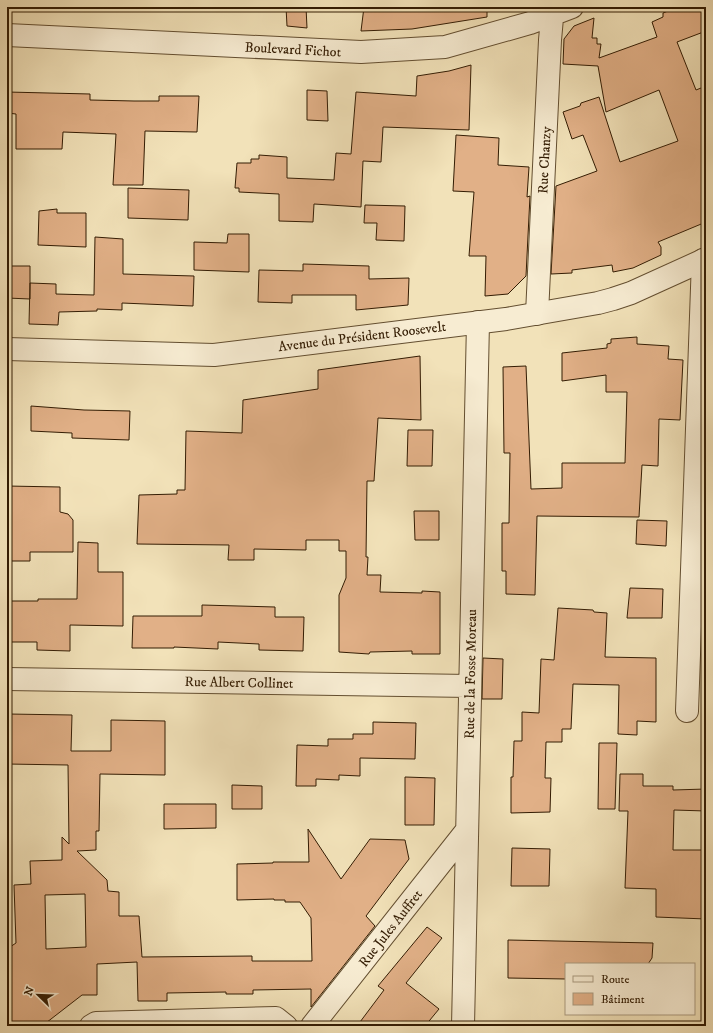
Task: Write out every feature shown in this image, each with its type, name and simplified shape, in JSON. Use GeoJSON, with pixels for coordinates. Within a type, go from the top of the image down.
{"type":"FeatureCollection","features":[{"type":"Feature","properties":{"kind":"street","name":"Boulevard Fichot"},"geometry":{"type":"LineString","coordinates":[[7,35],[361,52],[445,47],[530,23],[553,11],[572,7]]}},
{"type":"Feature","properties":{"kind":"street","name":"Rue Chanzy"},"geometry":{"type":"LineString","coordinates":[[537,314],[548,79],[553,11]]}},
{"type":"Feature","properties":{"kind":"street","name":"Avenue du Président Roosevelt"},"geometry":{"type":"LineString","coordinates":[[7,349],[214,354],[478,322],[537,314],[613,299],[632,293],[705,259]]}},
{"type":"Feature","properties":{"kind":"street"},"geometry":{"type":"LineString","coordinates":[[687,711],[705,259]]}},
{"type":"Feature","properties":{"kind":"street","name":"Rue de la Fosse Moreau"},"geometry":{"type":"LineString","coordinates":[[463,1026],[478,322]]}},
{"type":"Feature","properties":{"kind":"street","name":"Rue Albert Collinet"},"geometry":{"type":"LineString","coordinates":[[7,679],[470,686]]}},
{"type":"Feature","properties":{"kind":"street","name":"Rue Jules Auffret"},"geometry":{"type":"LineString","coordinates":[[312,1026],[467,830]]}},
{"type":"Feature","properties":{"kind":"street"},"geometry":{"type":"LineString","coordinates":[[91,1026],[96,1023],[276,1018],[286,1026]]}},
{"type":"Feature","properties":{"kind":"building"},"geometry":{"type":"Polygon","coordinates":[[[286,7],[306,7],[307,28],[287,26],[286,7]]]}},
{"type":"Feature","properties":{"kind":"building"},"geometry":{"type":"Polygon","coordinates":[[[364,7],[487,7],[487,17],[412,29],[361,31],[364,7]]]}},
{"type":"Feature","properties":{"kind":"building"},"geometry":{"type":"Polygon","coordinates":[[[678,7],[706,7],[706,31],[677,42],[696,90],[706,86],[706,222],[658,242],[661,247],[661,255],[633,268],[613,272],[612,265],[572,270],[572,273],[551,274],[556,186],[597,171],[583,135],[572,139],[563,112],[580,106],[581,103],[599,97],[620,162],[678,141],[659,90],[606,112],[598,66],[563,64],[564,39],[574,26],[594,18],[592,38],[597,38],[597,44],[601,44],[599,58],[657,37],[652,22],[663,17],[663,13],[678,7]]]}},
{"type":"Feature","properties":{"kind":"building"},"geometry":{"type":"Polygon","coordinates":[[[471,65],[469,130],[383,127],[381,162],[363,161],[361,207],[314,204],[313,222],[279,221],[279,194],[239,192],[239,188],[235,188],[237,163],[251,163],[251,159],[259,159],[259,155],[287,157],[287,178],[334,180],[336,153],[351,154],[356,92],[416,96],[417,76],[449,71],[471,65]]]}},
{"type":"Feature","properties":{"kind":"building"},"geometry":{"type":"Polygon","coordinates":[[[307,90],[327,91],[328,121],[307,120],[307,90]]]}},
{"type":"Feature","properties":{"kind":"building"},"geometry":{"type":"Polygon","coordinates":[[[7,92],[90,94],[90,100],[134,101],[159,101],[159,96],[199,96],[197,132],[145,131],[143,185],[113,185],[116,134],[63,132],[62,149],[16,149],[16,114],[7,113],[7,92]]]}},
{"type":"Feature","properties":{"kind":"building"},"geometry":{"type":"Polygon","coordinates":[[[456,135],[499,138],[498,165],[529,167],[527,197],[530,196],[526,276],[508,294],[485,296],[486,256],[469,256],[474,192],[453,191],[456,135]]]}},
{"type":"Feature","properties":{"kind":"building"},"geometry":{"type":"Polygon","coordinates":[[[128,188],[189,190],[188,220],[128,218],[128,188]]]}},
{"type":"Feature","properties":{"kind":"building"},"geometry":{"type":"Polygon","coordinates":[[[365,205],[405,206],[404,241],[376,240],[377,223],[364,223],[365,205]]]}},
{"type":"Feature","properties":{"kind":"building"},"geometry":{"type":"Polygon","coordinates":[[[57,209],[57,213],[86,213],[86,247],[38,245],[39,211],[57,209]]]}},
{"type":"Feature","properties":{"kind":"building"},"geometry":{"type":"Polygon","coordinates":[[[228,234],[249,234],[249,272],[194,270],[194,242],[227,243],[228,234]]]}},
{"type":"Feature","properties":{"kind":"building"},"geometry":{"type":"Polygon","coordinates":[[[95,237],[123,239],[123,274],[194,276],[193,306],[122,303],[122,310],[97,309],[97,311],[59,312],[58,325],[29,324],[30,283],[56,284],[56,294],[94,295],[95,237]]]}},
{"type":"Feature","properties":{"kind":"building"},"geometry":{"type":"Polygon","coordinates":[[[303,264],[369,266],[369,279],[409,278],[408,305],[356,310],[356,295],[292,295],[292,303],[258,302],[259,270],[303,271],[303,264]]]}},
{"type":"Feature","properties":{"kind":"building"},"geometry":{"type":"Polygon","coordinates":[[[7,266],[30,266],[30,299],[7,298],[7,266]]]}},
{"type":"Feature","properties":{"kind":"building"},"geometry":{"type":"Polygon","coordinates":[[[637,337],[637,344],[669,346],[668,359],[683,360],[680,420],[659,419],[658,466],[642,465],[639,517],[537,516],[535,595],[506,594],[506,571],[502,571],[502,523],[509,523],[510,453],[504,453],[503,367],[526,366],[531,489],[562,488],[562,463],[625,463],[627,392],[606,392],[606,375],[562,381],[562,353],[607,348],[607,344],[611,343],[611,339],[637,337]]]}},
{"type":"Feature","properties":{"kind":"building"},"geometry":{"type":"Polygon","coordinates":[[[420,356],[421,420],[378,418],[374,481],[367,481],[367,575],[381,575],[380,592],[440,592],[440,654],[412,654],[412,651],[370,652],[369,654],[339,652],[339,595],[346,578],[346,551],[339,551],[339,540],[306,540],[306,550],[254,549],[254,560],[228,560],[229,545],[137,544],[139,495],[177,494],[177,490],[185,490],[186,431],[242,433],[243,400],[318,389],[318,370],[420,356]]]}},
{"type":"Feature","properties":{"kind":"building"},"geometry":{"type":"Polygon","coordinates":[[[31,406],[84,410],[130,411],[129,440],[72,438],[72,433],[31,431],[31,406]]]}},
{"type":"Feature","properties":{"kind":"building"},"geometry":{"type":"Polygon","coordinates":[[[408,430],[433,430],[432,466],[407,466],[408,430]]]}},
{"type":"Feature","properties":{"kind":"building"},"geometry":{"type":"Polygon","coordinates":[[[7,486],[60,487],[60,512],[68,514],[73,520],[73,552],[30,552],[30,561],[7,561],[7,486]]]}},
{"type":"Feature","properties":{"kind":"building"},"geometry":{"type":"Polygon","coordinates":[[[414,511],[439,511],[439,540],[415,540],[414,511]]]}},
{"type":"Feature","properties":{"kind":"building"},"geometry":{"type":"Polygon","coordinates":[[[637,520],[667,521],[666,546],[636,544],[637,520]]]}},
{"type":"Feature","properties":{"kind":"building"},"geometry":{"type":"Polygon","coordinates":[[[78,542],[98,543],[98,572],[123,572],[123,626],[70,625],[70,651],[37,650],[37,642],[7,642],[7,601],[77,599],[78,542]]]}},
{"type":"Feature","properties":{"kind":"building"},"geometry":{"type":"Polygon","coordinates":[[[630,588],[663,589],[662,618],[627,618],[630,588]]]}},
{"type":"Feature","properties":{"kind":"building"},"geometry":{"type":"Polygon","coordinates":[[[202,605],[275,607],[275,617],[304,617],[303,651],[259,650],[259,644],[218,642],[218,649],[174,647],[132,648],[133,616],[202,616],[202,605]]]}},
{"type":"Feature","properties":{"kind":"building"},"geometry":{"type":"Polygon","coordinates":[[[558,608],[593,610],[594,612],[607,613],[605,657],[656,658],[656,722],[637,721],[637,735],[618,734],[619,685],[573,684],[571,729],[562,729],[562,742],[546,742],[545,778],[551,778],[550,812],[511,813],[511,777],[513,777],[514,741],[522,741],[522,712],[539,713],[541,659],[554,660],[558,608]]]}},
{"type":"Feature","properties":{"kind":"building"},"geometry":{"type":"Polygon","coordinates":[[[483,658],[503,659],[502,699],[482,699],[483,658]]]}},
{"type":"Feature","properties":{"kind":"building"},"geometry":{"type":"Polygon","coordinates":[[[8,714],[72,715],[71,751],[111,751],[111,720],[165,721],[165,775],[100,774],[99,831],[96,831],[96,850],[77,851],[107,880],[108,891],[119,892],[119,916],[139,916],[142,957],[252,956],[252,961],[312,961],[311,918],[300,902],[285,902],[285,900],[274,899],[237,900],[237,864],[309,862],[308,829],[341,879],[370,839],[405,840],[409,859],[366,916],[375,926],[311,1007],[311,989],[253,990],[253,994],[226,994],[226,992],[167,993],[167,1001],[138,1001],[137,962],[97,964],[97,995],[82,995],[42,1026],[7,1026],[7,949],[16,943],[14,885],[31,884],[30,861],[62,860],[62,837],[69,844],[68,765],[7,764],[8,714]],[[85,894],[45,895],[46,949],[86,947],[85,894]]]}},
{"type":"Feature","properties":{"kind":"building"},"geometry":{"type":"Polygon","coordinates":[[[373,722],[416,723],[415,759],[360,758],[360,776],[339,775],[339,780],[316,779],[316,786],[296,786],[297,745],[328,746],[328,739],[353,739],[353,734],[373,734],[373,722]]]}},
{"type":"Feature","properties":{"kind":"building"},"geometry":{"type":"Polygon","coordinates":[[[599,743],[617,743],[615,809],[598,809],[599,743]]]}},
{"type":"Feature","properties":{"kind":"building"},"geometry":{"type":"Polygon","coordinates":[[[620,774],[643,774],[643,786],[673,786],[673,790],[706,789],[706,811],[674,810],[673,850],[706,850],[706,919],[656,917],[656,889],[625,888],[628,811],[619,811],[620,774]]]}},
{"type":"Feature","properties":{"kind":"building"},"geometry":{"type":"Polygon","coordinates":[[[405,777],[435,778],[434,825],[405,825],[405,777]]]}},
{"type":"Feature","properties":{"kind":"building"},"geometry":{"type":"Polygon","coordinates":[[[232,785],[262,786],[262,809],[232,809],[232,785]]]}},
{"type":"Feature","properties":{"kind":"building"},"geometry":{"type":"Polygon","coordinates":[[[164,804],[216,804],[216,828],[164,829],[164,804]]]}},
{"type":"Feature","properties":{"kind":"building"},"geometry":{"type":"Polygon","coordinates":[[[512,848],[550,849],[549,886],[511,886],[512,848]]]}},
{"type":"Feature","properties":{"kind":"building"},"geometry":{"type":"Polygon","coordinates":[[[427,927],[442,938],[406,983],[439,1009],[425,1026],[357,1026],[384,990],[378,986],[427,927]]]}},
{"type":"Feature","properties":{"kind":"building"},"geometry":{"type":"Polygon","coordinates":[[[508,940],[653,943],[652,958],[649,963],[565,963],[565,979],[508,978],[508,940]]]}}]}
